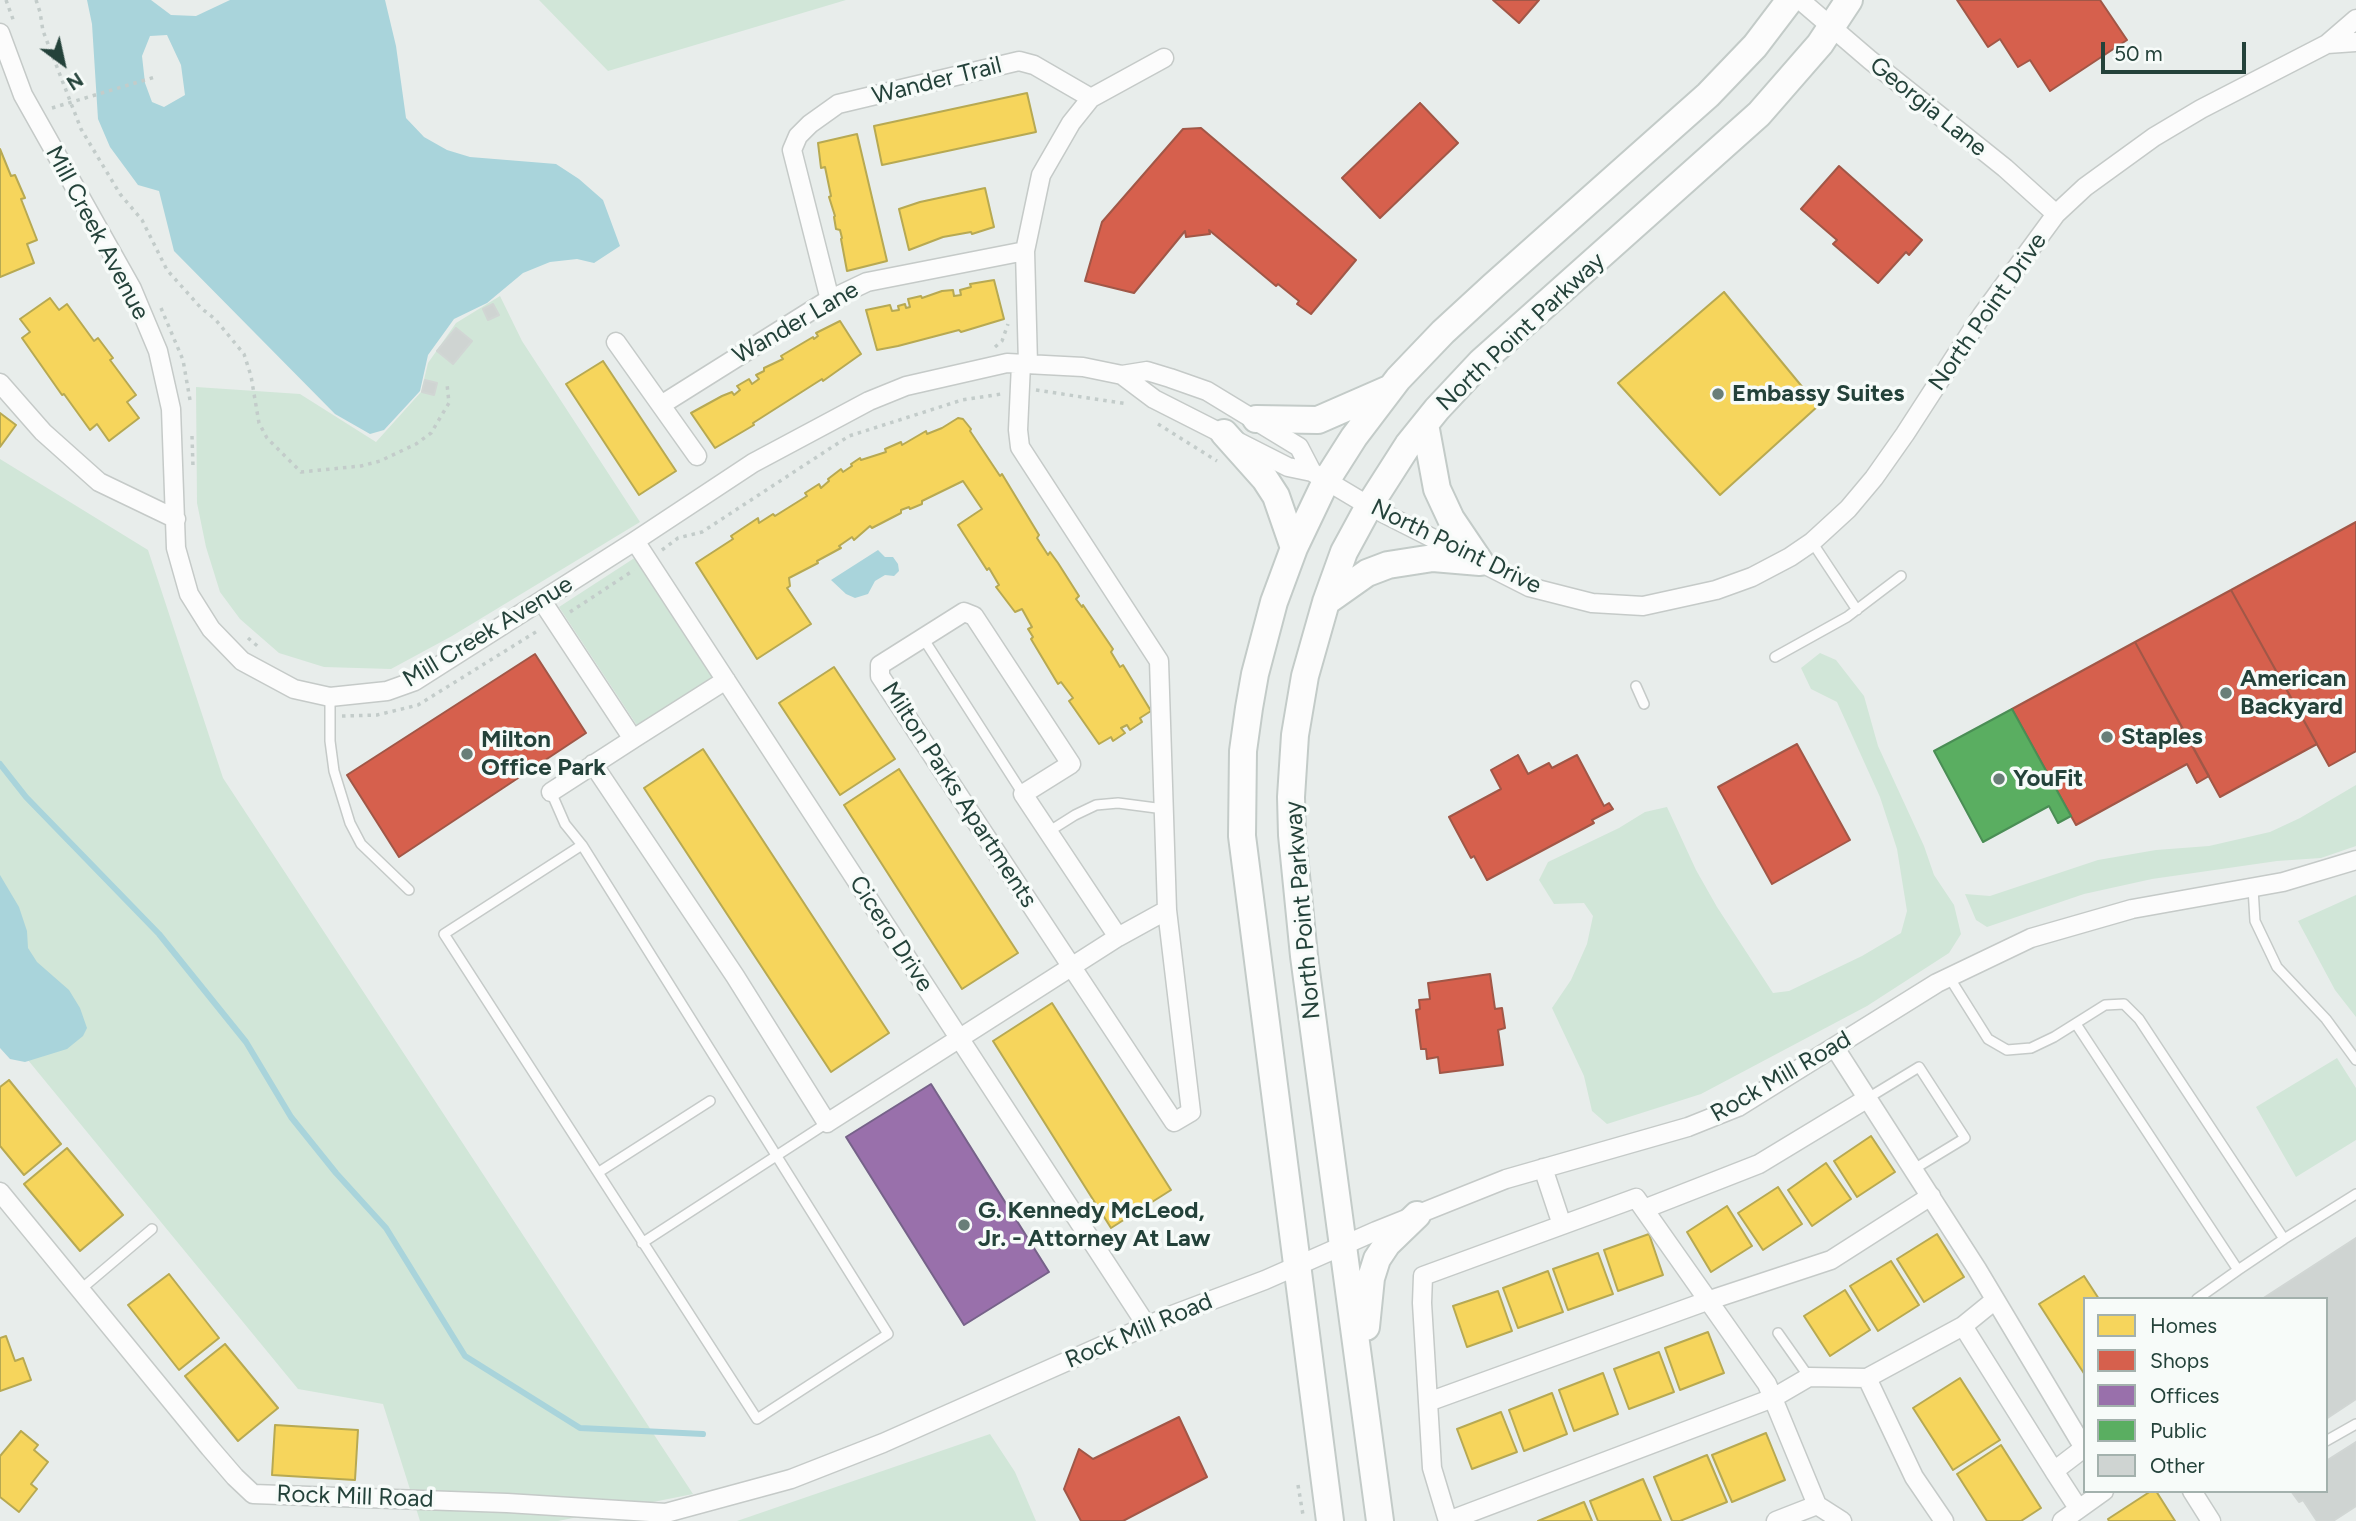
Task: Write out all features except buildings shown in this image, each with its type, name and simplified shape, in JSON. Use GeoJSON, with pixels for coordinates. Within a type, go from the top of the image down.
{"type":"FeatureCollection","features":[{"type":"Feature","properties":{"kind":"street","name":"North Point Parkway"},"geometry":{"type":"LineString","coordinates":[[1330,1521],[1242,836],[1243,751],[1255,674],[1274,602],[1319,476],[1354,437],[1390,388],[1443,332],[1708,95],[1755,46],[1790,0]]}},
{"type":"Feature","properties":{"kind":"street","name":"Georgia Lane"},"geometry":{"type":"LineString","coordinates":[[1800,0],[1870,60],[2006,168],[2056,214]]}},
{"type":"Feature","properties":{"kind":"street","name":"North Point Parkway"},"geometry":{"type":"LineString","coordinates":[[1380,1521],[1304,956],[1292,835],[1291,797],[1295,735],[1305,676],[1326,602],[1345,552],[1369,506],[1402,455],[1457,386],[1759,114],[1793,78],[1849,0]]}},
{"type":"Feature","properties":{"kind":"street","name":"North Point Drive"},"geometry":{"type":"LineString","coordinates":[[1319,476],[1369,506],[1529,587],[1592,603],[1643,606],[1716,590],[1752,577],[1812,542],[1848,509],[1874,478],[1982,315],[2056,214],[2100,175],[2154,137],[2201,109],[2327,44],[2356,19]]}},
{"type":"Feature","properties":{"kind":"street","name":"Mill Creek Avenue"},"geometry":{"type":"LineString","coordinates":[[7,28],[23,95],[132,289],[158,351],[171,409],[176,548],[189,594],[211,629],[242,661],[294,689],[330,697],[387,691],[415,681],[753,463],[869,401],[906,386],[1007,363],[1083,368],[1122,375],[1147,371],[1207,391],[1299,447],[1319,476]]}},
{"type":"Feature","properties":{"kind":"street","name":"North Point Drive"},"geometry":{"type":"LineString","coordinates":[[2327,44],[2356,42]]}},
{"type":"Feature","properties":{"kind":"street"},"geometry":{"type":"LineString","coordinates":[[1024,364],[1025,251],[1041,175],[1071,123],[1091,98],[1164,58]]}},
{"type":"Feature","properties":{"kind":"street","name":"Wander Trail"},"geometry":{"type":"LineString","coordinates":[[830,300],[792,150],[798,136],[810,124],[838,104],[1019,61],[1034,65],[1091,98]]}},
{"type":"Feature","properties":{"kind":"street","name":"Wander Lane"},"geometry":{"type":"LineString","coordinates":[[661,405],[830,300],[867,282],[1025,251]]}},
{"type":"Feature","properties":{"kind":"street"},"geometry":{"type":"LineString","coordinates":[[616,342],[697,456]]}},
{"type":"Feature","properties":{"kind":"street","name":"Milton Parks Apartments"},"geometry":{"type":"LineString","coordinates":[[1023,794],[1070,764],[974,616],[964,612],[880,665],[880,676],[1174,1122],[1191,1112],[1167,910],[1159,661],[1020,447],[1019,391],[1024,364]]}},
{"type":"Feature","properties":{"kind":"street","name":"Mill Creek Avenue"},"geometry":{"type":"LineString","coordinates":[[1122,375],[1154,399],[1288,467],[1319,476]]}},
{"type":"Feature","properties":{"kind":"street"},"geometry":{"type":"LineString","coordinates":[[0,383],[43,432],[99,482],[176,519]]}},
{"type":"Feature","properties":{"kind":"street"},"geometry":{"type":"LineString","coordinates":[[1256,419],[1318,420],[1390,388]]}},
{"type":"Feature","properties":{"kind":"street"},"geometry":{"type":"LineString","coordinates":[[1425,424],[1437,489],[1451,519],[1480,562]]}},
{"type":"Feature","properties":{"kind":"street"},"geometry":{"type":"LineString","coordinates":[[1224,433],[1265,478],[1276,496],[1294,548]]}},
{"type":"Feature","properties":{"kind":"street","name":"Cicero Drive"},"geometry":{"type":"LineString","coordinates":[[635,541],[1147,1326]]}},
{"type":"Feature","properties":{"kind":"street"},"geometry":{"type":"LineString","coordinates":[[1326,602],[1367,573],[1388,565],[1433,558],[1480,562]]}},
{"type":"Feature","properties":{"kind":"street"},"geometry":{"type":"LineString","coordinates":[[542,600],[633,739]]}},
{"type":"Feature","properties":{"kind":"street"},"geometry":{"type":"LineString","coordinates":[[551,792],[726,680]]}},
{"type":"Feature","properties":{"kind":"street"},"geometry":{"type":"LineString","coordinates":[[593,764],[735,976],[827,1123],[1118,937],[1167,910]]}},
{"type":"Feature","properties":{"kind":"street"},"geometry":{"type":"LineString","coordinates":[[1023,794],[1118,937]]}},
{"type":"Feature","properties":{"kind":"street","name":"Rock Mill Road"},"geometry":{"type":"LineString","coordinates":[[0,1192],[218,1458],[253,1494],[507,1503],[667,1517],[790,1479],[872,1447],[1147,1326],[1506,1179],[1688,1127],[1738,1107],[1949,977],[2031,938],[2132,909],[2253,888],[2328,870],[2356,860]]}},
{"type":"Feature","properties":{"kind":"street"},"geometry":{"type":"LineString","coordinates":[[1835,1048],[1931,1196],[2083,1446]]}},
{"type":"Feature","properties":{"kind":"street"},"geometry":{"type":"LineString","coordinates":[[1644,1209],[1759,1164],[1868,1098]]}},
{"type":"Feature","properties":{"kind":"street"},"geometry":{"type":"LineString","coordinates":[[1543,1168],[1562,1225]]}},
{"type":"Feature","properties":{"kind":"street"},"geometry":{"type":"LineString","coordinates":[[1428,1402],[1707,1301],[1831,1260],[1931,1196]]}},
{"type":"Feature","properties":{"kind":"street"},"geometry":{"type":"LineString","coordinates":[[1842,1521],[1817,1505],[1773,1398],[1767,1384],[1636,1198],[1423,1276],[1422,1303],[1432,1468],[1448,1521],[1773,1398],[1809,1377],[1867,1378],[1964,1326],[1995,1300]]}},
{"type":"Feature","properties":{"kind":"street"},"geometry":{"type":"LineString","coordinates":[[1361,1371],[1371,1278],[1377,1259],[1387,1244],[1417,1215]]}},
{"type":"Feature","properties":{"kind":"street"},"geometry":{"type":"LineString","coordinates":[[1964,1326],[2078,1508]]}},
{"type":"Feature","properties":{"kind":"street"},"geometry":{"type":"LineString","coordinates":[[1867,1378],[1914,1477],[1944,1521]]}},
{"type":"Feature","properties":{"kind":"street"},"geometry":{"type":"LineString","coordinates":[[2054,1471],[2083,1449]]}},
{"type":"Feature","properties":{"kind":"street"},"geometry":{"type":"LineString","coordinates":[[2062,1521],[2101,1493]]}},
{"type":"Feature","properties":{"kind":"street"},"geometry":{"type":"LineString","coordinates":[[2193,1493],[2211,1521]]}},
{"type":"Feature","properties":{"kind":"street"},"geometry":{"type":"LineString","coordinates":[[1776,1521],[1817,1505]]}},
{"type":"Feature","properties":{"kind":"lane"},"geometry":{"type":"LineString","coordinates":[[1812,542],[1857,610]]}},
{"type":"Feature","properties":{"kind":"lane"},"geometry":{"type":"LineString","coordinates":[[1775,657],[1857,610],[1901,576]]}},
{"type":"Feature","properties":{"kind":"lane"},"geometry":{"type":"LineString","coordinates":[[923,638],[1023,794]]}},
{"type":"Feature","properties":{"kind":"lane"},"geometry":{"type":"LineString","coordinates":[[1636,686],[1644,704]]}},
{"type":"Feature","properties":{"kind":"lane"},"geometry":{"type":"LineString","coordinates":[[330,697],[334,771],[350,823],[361,844],[409,890]]}},
{"type":"Feature","properties":{"kind":"lane"},"geometry":{"type":"LineString","coordinates":[[551,792],[565,824],[582,845],[888,1334],[757,1419],[444,934],[582,845]]}},
{"type":"Feature","properties":{"kind":"lane"},"geometry":{"type":"LineString","coordinates":[[1048,832],[1096,805],[1118,803],[1164,809]]}},
{"type":"Feature","properties":{"kind":"lane"},"geometry":{"type":"LineString","coordinates":[[2253,888],[2255,920],[2277,967],[2326,1018],[2356,1060]]}},
{"type":"Feature","properties":{"kind":"lane"},"geometry":{"type":"LineString","coordinates":[[1949,977],[1988,1039],[2007,1050],[2031,1048],[2076,1024],[2105,1004],[2124,1004],[2139,1019],[2284,1239]]}},
{"type":"Feature","properties":{"kind":"lane"},"geometry":{"type":"LineString","coordinates":[[2076,1024],[2238,1270]]}},
{"type":"Feature","properties":{"kind":"lane"},"geometry":{"type":"LineString","coordinates":[[1868,1098],[1919,1067],[1965,1138],[1914,1169]]}},
{"type":"Feature","properties":{"kind":"lane"},"geometry":{"type":"LineString","coordinates":[[599,1172],[710,1101]]}},
{"type":"Feature","properties":{"kind":"lane"},"geometry":{"type":"LineString","coordinates":[[642,1242],[827,1123]]}},
{"type":"Feature","properties":{"kind":"lane"},"geometry":{"type":"LineString","coordinates":[[2200,1297],[2356,1194]]}},
{"type":"Feature","properties":{"kind":"lane"},"geometry":{"type":"LineString","coordinates":[[80,1290],[152,1229]]}},
{"type":"Feature","properties":{"kind":"lane"},"geometry":{"type":"LineString","coordinates":[[1778,1333],[1809,1377]]}},
{"type":"Feature","properties":{"kind":"lane"},"geometry":{"type":"LineString","coordinates":[[2328,1440],[2356,1424]]}},
{"type":"Feature","properties":{"kind":"path"},"geometry":{"type":"LineString","coordinates":[[6,0],[7,28]]}},
{"type":"Feature","properties":{"kind":"path"},"geometry":{"type":"LineString","coordinates":[[36,0],[43,31],[81,129],[120,194],[142,220],[167,270],[201,308],[215,319],[244,354],[259,422],[267,439],[300,472],[361,466],[380,461],[416,444],[431,433],[449,403],[447,384]]}},
{"type":"Feature","properties":{"kind":"path"},"geometry":{"type":"LineString","coordinates":[[45,100],[53,108],[155,77]]}},
{"type":"Feature","properties":{"kind":"path"},"geometry":{"type":"LineString","coordinates":[[160,305],[183,360],[190,401]]}},
{"type":"Feature","properties":{"kind":"path"},"geometry":{"type":"LineString","coordinates":[[993,349],[1002,341],[1009,318]]}},
{"type":"Feature","properties":{"kind":"path"},"geometry":{"type":"LineString","coordinates":[[330,716],[377,715],[418,705],[648,561],[678,538],[702,532],[849,436],[962,400],[1019,391],[1041,390],[1126,403],[1137,410]]}},
{"type":"Feature","properties":{"kind":"path"},"geometry":{"type":"LineString","coordinates":[[1148,417],[1226,467]]}},
{"type":"Feature","properties":{"kind":"path"},"geometry":{"type":"LineString","coordinates":[[192,429],[193,469]]}},
{"type":"Feature","properties":{"kind":"path"},"geometry":{"type":"LineString","coordinates":[[241,632],[269,655]]}},
{"type":"Feature","properties":{"kind":"path"},"geometry":{"type":"LineString","coordinates":[[1298,1485],[1303,1515]]}},
{"type":"Feature","properties":{"kind":"green space"},"geometry":{"type":"Polygon","coordinates":[[[539,0],[846,0],[608,71],[539,0]]]}},
{"type":"Feature","properties":{"kind":"green space"},"geometry":{"type":"Polygon","coordinates":[[[500,296],[522,341],[640,522],[452,636],[391,669],[324,667],[279,653],[240,619],[220,592],[206,547],[197,503],[196,387],[300,394],[376,442],[421,392],[428,363],[456,323],[500,296]]]}},
{"type":"Feature","properties":{"kind":"green space"},"geometry":{"type":"Polygon","coordinates":[[[0,459],[148,550],[223,778],[693,1494],[558,1521],[420,1521],[383,1404],[298,1389],[0,1026],[0,459]]]}},
{"type":"Feature","properties":{"kind":"green space"},"geometry":{"type":"Polygon","coordinates":[[[636,557],[714,676],[638,727],[559,607],[636,557]]]}},
{"type":"Feature","properties":{"kind":"green space"},"geometry":{"type":"Polygon","coordinates":[[[1820,653],[1836,660],[1864,696],[1878,746],[1924,846],[1934,875],[1954,905],[1961,934],[1949,953],[1867,1006],[1701,1094],[1607,1124],[1592,1111],[1584,1076],[1552,1008],[1571,980],[1587,944],[1593,916],[1584,903],[1554,904],[1539,880],[1548,862],[1619,828],[1645,812],[1667,807],[1696,870],[1717,907],[1773,993],[1789,991],[1862,956],[1901,933],[1907,911],[1897,849],[1880,797],[1837,702],[1811,689],[1801,668],[1820,653]]]}},
{"type":"Feature","properties":{"kind":"green space"},"geometry":{"type":"Polygon","coordinates":[[[2356,785],[2356,846],[2321,858],[2277,861],[2152,879],[2084,894],[1987,927],[1976,920],[1965,894],[1990,896],[2098,860],[2156,850],[2209,846],[2270,832],[2300,818],[2356,785]]]}},
{"type":"Feature","properties":{"kind":"green space"},"geometry":{"type":"Polygon","coordinates":[[[2356,895],[2356,1017],[2335,990],[2298,921],[2356,895]]]}},
{"type":"Feature","properties":{"kind":"green space"},"geometry":{"type":"Polygon","coordinates":[[[2337,1058],[2356,1088],[2356,1140],[2296,1177],[2256,1107],[2337,1058]]]}},
{"type":"Feature","properties":{"kind":"green space"},"geometry":{"type":"Polygon","coordinates":[[[990,1434],[1015,1472],[1036,1521],[737,1521],[990,1434]]]}},
{"type":"Feature","properties":{"kind":"water"},"geometry":{"type":"Polygon","coordinates":[[[87,0],[151,0],[171,15],[196,16],[230,0],[385,0],[396,46],[406,118],[424,137],[447,150],[470,157],[556,164],[603,200],[620,246],[594,263],[577,259],[550,262],[523,273],[487,303],[454,319],[428,355],[420,391],[384,430],[370,434],[335,414],[174,251],[159,191],[138,185],[110,147],[98,119],[92,24],[87,0]],[[167,35],[150,36],[142,56],[145,83],[152,102],[164,107],[185,95],[181,65],[167,35]]]}},
{"type":"Feature","properties":{"kind":"water"},"geometry":{"type":"Polygon","coordinates":[[[878,550],[885,557],[893,557],[899,571],[894,576],[885,575],[875,581],[868,594],[855,598],[846,594],[831,580],[878,550]]]}},
{"type":"Feature","properties":{"kind":"water"},"geometry":{"type":"Polygon","coordinates":[[[0,875],[19,907],[27,931],[28,948],[37,962],[69,990],[80,1008],[87,1028],[83,1036],[67,1049],[25,1062],[10,1059],[0,1048],[0,875]]]}},
{"type":"Feature","properties":{"kind":"waterway"},"geometry":{"type":"LineString","coordinates":[[0,764],[26,797],[159,934],[246,1042],[291,1117],[336,1173],[386,1228],[465,1356],[580,1428],[703,1434]]}},
{"type":"Feature","properties":{"kind":"place","name":"Embassy Suites"},"geometry":{"type":"Point","coordinates":[1718,394]}},
{"type":"Feature","properties":{"kind":"place","name":"American Backyard"},"geometry":{"type":"Point","coordinates":[2226,693]}},
{"type":"Feature","properties":{"kind":"place","name":"Staples"},"geometry":{"type":"Point","coordinates":[2107,737]}},
{"type":"Feature","properties":{"kind":"place","name":"Milton Office Park"},"geometry":{"type":"Point","coordinates":[467,754]}},
{"type":"Feature","properties":{"kind":"place","name":"YouFit"},"geometry":{"type":"Point","coordinates":[1999,779]}},
{"type":"Feature","properties":{"kind":"place","name":"G. Kennedy McLeod, Jr. - Attorney At Law"},"geometry":{"type":"Point","coordinates":[964,1225]}}]}
